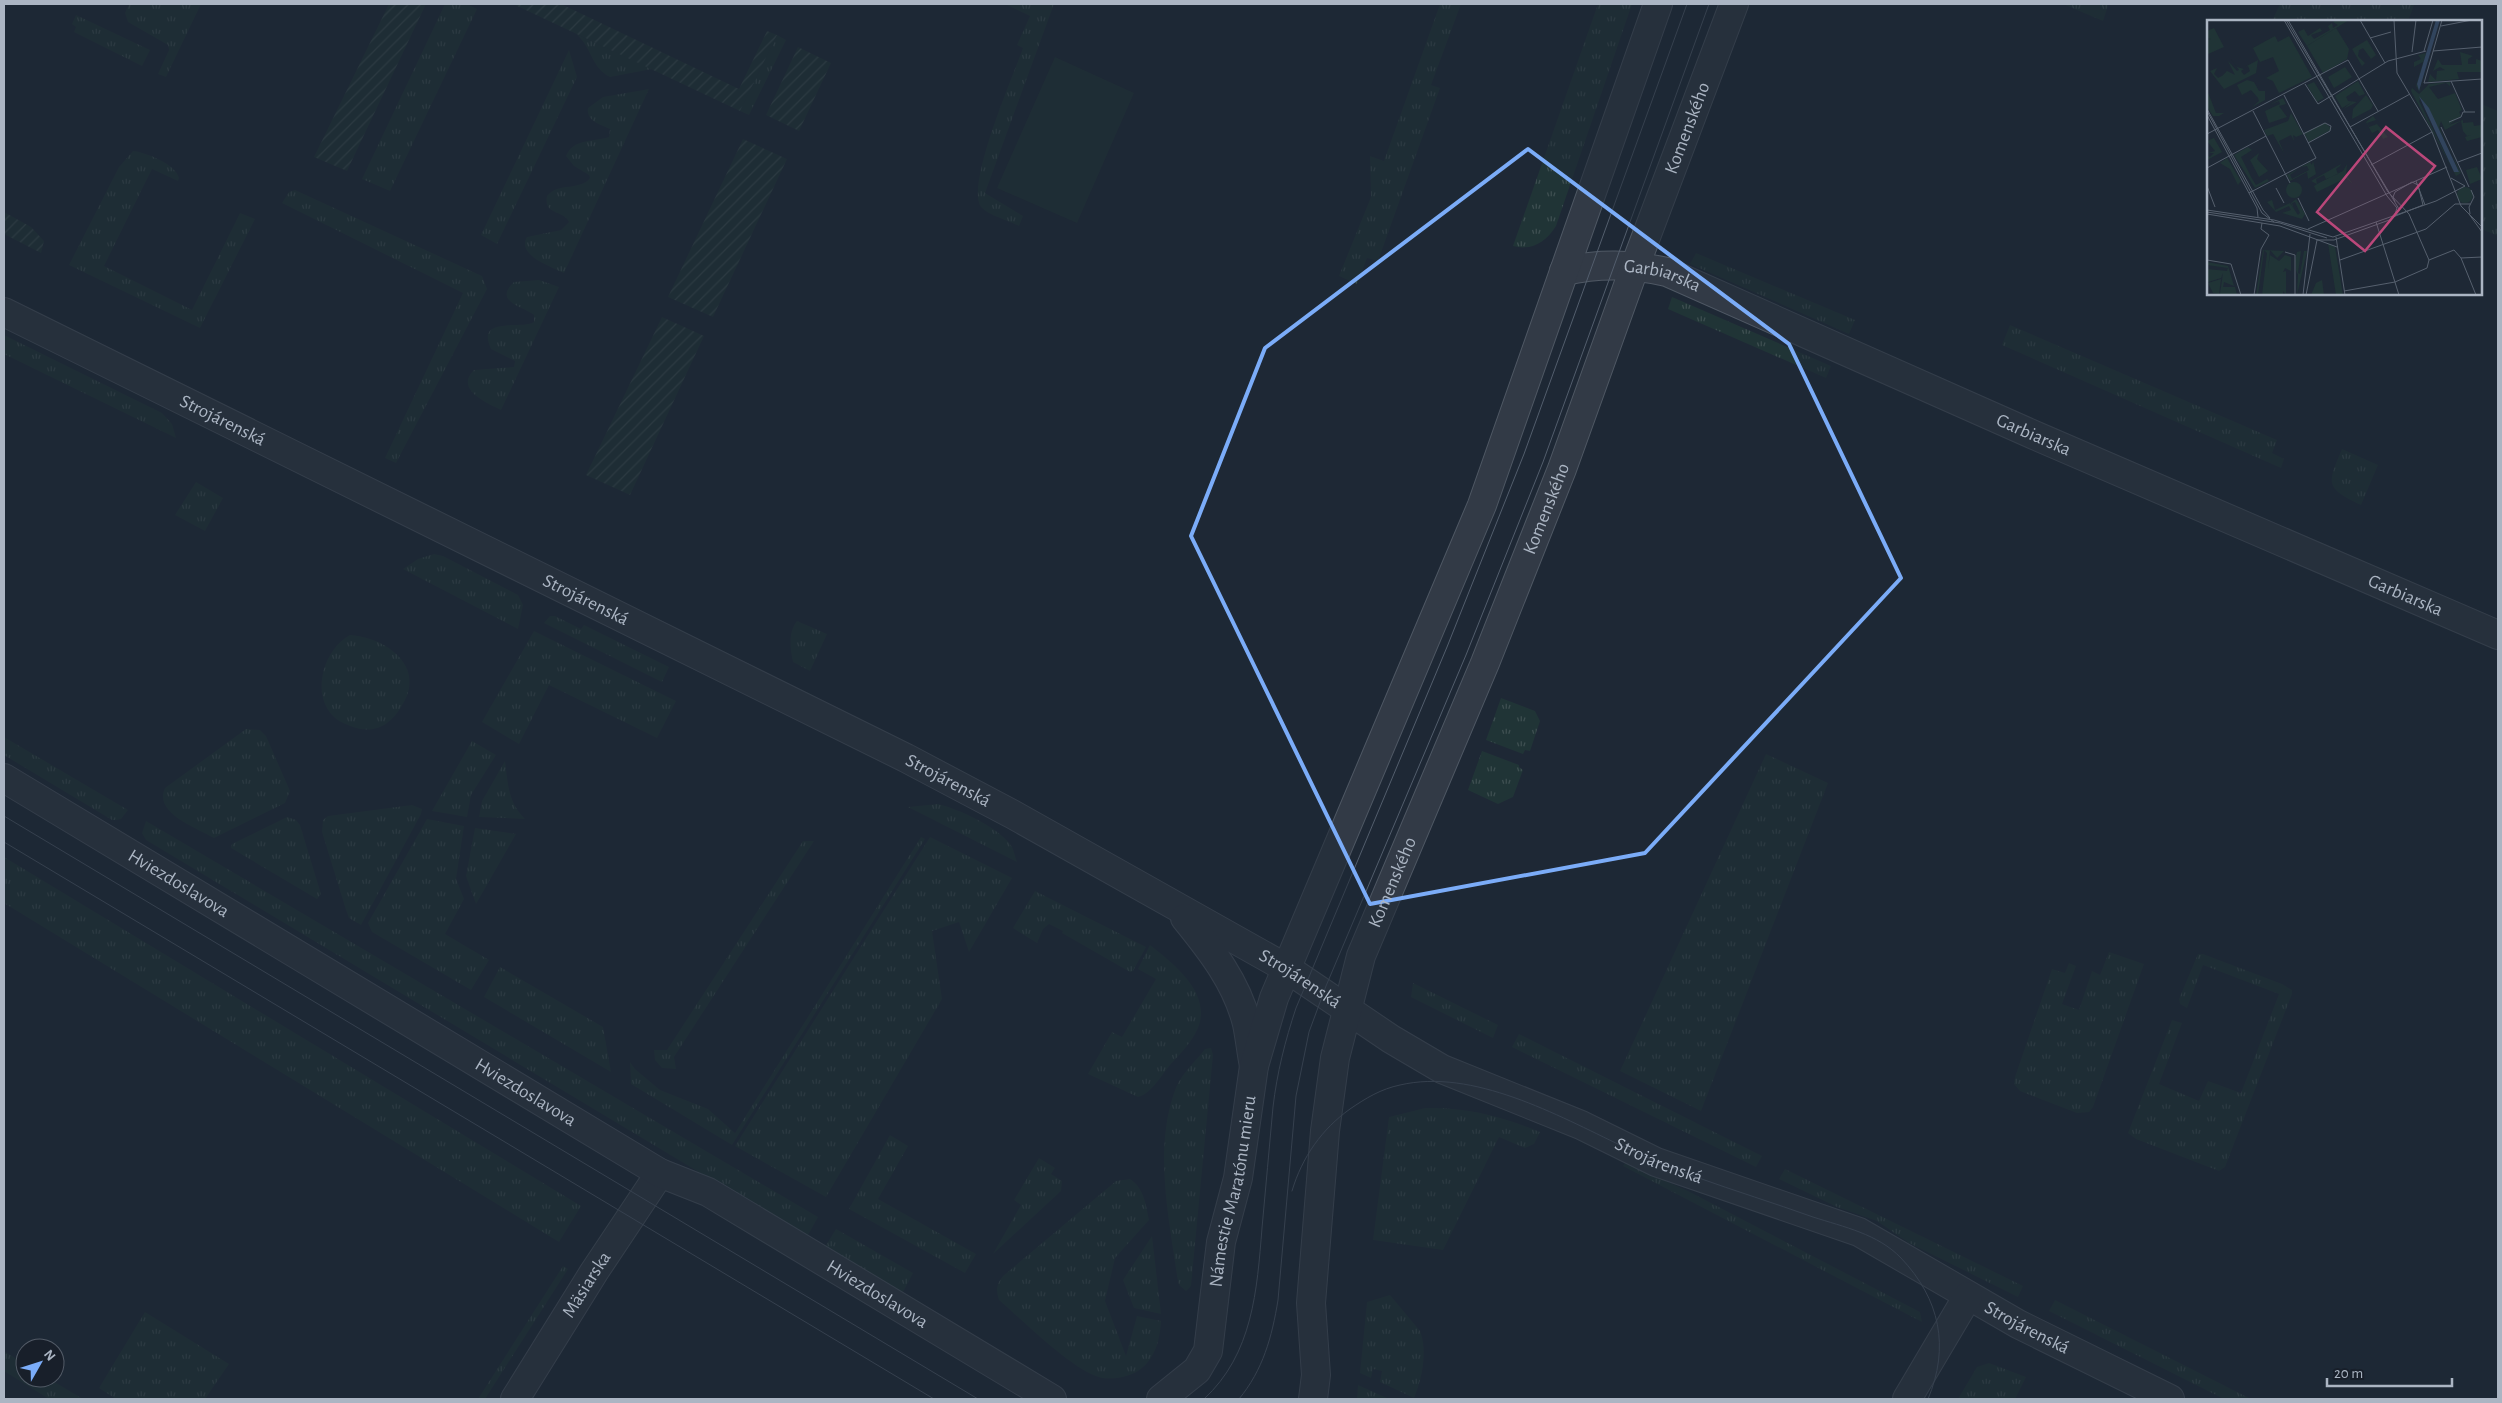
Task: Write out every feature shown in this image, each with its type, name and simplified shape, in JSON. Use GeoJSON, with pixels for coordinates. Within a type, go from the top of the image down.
{"type":"FeatureCollection","features":[{"type":"Feature","properties":{"kind":"street"},"geometry":{"type":"LineString","coordinates":[[1286,968],[1312,912],[1482,505],[1564,271],[1581,228],[1658,4]]}},
{"type":"Feature","properties":{"kind":"street","name":"Komenského"},"geometry":{"type":"LineString","coordinates":[[1347,1009],[1361,956],[1481,672],[1562,469],[1635,266],[1734,4]]}},
{"type":"Feature","properties":{"kind":"street","name":"Garbiarska"},"geometry":{"type":"LineString","coordinates":[[1564,271],[1592,264],[1635,266],[1667,272],[2034,435],[2498,635]]}},
{"type":"Feature","properties":{"kind":"street","name":"Strojárenská"},"geometry":{"type":"LineString","coordinates":[[4,312],[906,758],[1012,814],[1160,899],[1286,968],[1391,1039],[1442,1069],[1581,1125],[1656,1162],[1859,1232],[2018,1324],[2170,1399]]}},
{"type":"Feature","properties":{"kind":"street","name":"Hviezdoslavova"},"geometry":{"type":"LineString","coordinates":[[4,778],[660,1173],[708,1192],[1052,1399]]}},
{"type":"Feature","properties":{"kind":"street","name":"Strojárenská"},"geometry":{"type":"LineString","coordinates":[[1160,899],[1185,918],[1222,968],[1235,991],[1246,1023],[1254,1066]]}},
{"type":"Feature","properties":{"kind":"street","name":"Námestie Maratónu mieru"},"geometry":{"type":"LineString","coordinates":[[1161,1399],[1197,1370],[1208,1351],[1221,1242],[1238,1178],[1254,1066],[1261,1037],[1286,968]]}},
{"type":"Feature","properties":{"kind":"street"},"geometry":{"type":"LineString","coordinates":[[1313,1399],[1316,1375],[1311,1303],[1325,1131],[1335,1058],[1347,1009]]}},
{"type":"Feature","properties":{"kind":"street","name":"Mäsiarska"},"geometry":{"type":"LineString","coordinates":[[516,1399],[594,1272],[660,1173]]}},
{"type":"Feature","properties":{"kind":"street"},"geometry":{"type":"LineString","coordinates":[[1908,1399],[1968,1296]]}},
{"type":"Feature","properties":{"kind":"street"},"geometry":{"type":"LineString","coordinates":[[1021,1379],[1060,1399]]}},
{"type":"Feature","properties":{"kind":"highlighted area"},"geometry":{"type":"Polygon","coordinates":[[[1528,149],[1789,344],[1901,578],[1645,853],[1370,904],[1191,536],[1265,348],[1528,149]]]}},
{"type":"Feature","properties":{"kind":"green space"},"geometry":{"type":"Polygon","coordinates":[[[129,4],[201,4],[166,77],[158,74],[169,50],[168,45],[128,22],[125,13],[129,4]]]}},
{"type":"Feature","properties":{"kind":"green space"},"geometry":{"type":"Polygon","coordinates":[[[389,4],[426,4],[347,171],[314,157],[389,4]]]}},
{"type":"Feature","properties":{"kind":"green space"},"geometry":{"type":"Polygon","coordinates":[[[445,4],[467,4],[477,9],[390,191],[362,179],[445,4]]]}},
{"type":"Feature","properties":{"kind":"green space"},"geometry":{"type":"Polygon","coordinates":[[[513,4],[561,4],[739,89],[767,31],[777,35],[740,111],[513,4]]]}},
{"type":"Feature","properties":{"kind":"green space"},"geometry":{"type":"Polygon","coordinates":[[[1005,4],[1054,4],[985,193],[1023,216],[1019,226],[984,210],[981,207],[978,195],[985,154],[1023,48],[1017,45],[1030,16],[1005,4]]]}},
{"type":"Feature","properties":{"kind":"green space"},"geometry":{"type":"Polygon","coordinates":[[[1440,4],[1461,4],[1431,85],[1440,88],[1378,261],[1367,258],[1357,284],[1339,276],[1371,197],[1370,156],[1384,161],[1440,4]]]}},
{"type":"Feature","properties":{"kind":"green space"},"geometry":{"type":"Polygon","coordinates":[[[1598,4],[1632,4],[1556,226],[1548,237],[1538,244],[1526,247],[1513,246],[1598,4]]]}},
{"type":"Feature","properties":{"kind":"green space"},"geometry":{"type":"Polygon","coordinates":[[[2063,4],[2107,4],[2108,6],[2103,21],[2063,4]]]}},
{"type":"Feature","properties":{"kind":"green space"},"geometry":{"type":"Polygon","coordinates":[[[2280,4],[2414,5],[2408,20],[2272,20],[2280,4]]]}},
{"type":"Feature","properties":{"kind":"green space"},"geometry":{"type":"Polygon","coordinates":[[[76,15],[150,50],[142,66],[74,32],[76,27],[72,24],[76,15]]]}},
{"type":"Feature","properties":{"kind":"green space"},"geometry":{"type":"Polygon","coordinates":[[[576,34],[652,69],[610,77],[595,63],[576,34]]]}},
{"type":"Feature","properties":{"kind":"green space"},"geometry":{"type":"Polygon","coordinates":[[[777,35],[786,40],[749,115],[740,111],[777,35]]]}},
{"type":"Feature","properties":{"kind":"green space"},"geometry":{"type":"Polygon","coordinates":[[[798,47],[831,63],[799,131],[766,115],[798,47]]]}},
{"type":"Feature","properties":{"kind":"green space"},"geometry":{"type":"Polygon","coordinates":[[[569,50],[577,77],[497,244],[481,235],[569,50]]]}},
{"type":"Feature","properties":{"kind":"green space"},"geometry":{"type":"Polygon","coordinates":[[[1055,57],[1134,93],[1077,223],[997,188],[1055,57]]]}},
{"type":"Feature","properties":{"kind":"green space"},"geometry":{"type":"Polygon","coordinates":[[[649,89],[564,273],[530,255],[525,243],[527,237],[561,230],[569,222],[548,206],[547,196],[557,189],[581,184],[590,178],[589,175],[574,166],[566,156],[569,150],[579,143],[609,137],[610,129],[591,119],[588,108],[603,97],[649,89]]]}},
{"type":"Feature","properties":{"kind":"green space"},"geometry":{"type":"Polygon","coordinates":[[[2482,104],[2498,111],[2498,236],[2482,229],[2482,104]]]}},
{"type":"Feature","properties":{"kind":"green space"},"geometry":{"type":"Polygon","coordinates":[[[743,139],[787,159],[713,317],[668,297],[743,139]]]}},
{"type":"Feature","properties":{"kind":"green space"},"geometry":{"type":"Polygon","coordinates":[[[133,151],[152,156],[166,164],[177,173],[179,178],[178,181],[152,169],[104,266],[192,310],[240,213],[255,219],[200,328],[69,265],[119,167],[133,151]]]}},
{"type":"Feature","properties":{"kind":"green space"},"geometry":{"type":"Polygon","coordinates":[[[295,190],[482,276],[487,289],[396,463],[385,458],[463,293],[282,203],[289,192],[295,190]]]}},
{"type":"Feature","properties":{"kind":"green space"},"geometry":{"type":"Polygon","coordinates":[[[4,212],[31,227],[44,241],[41,253],[4,234],[4,212]]]}},
{"type":"Feature","properties":{"kind":"green space"},"geometry":{"type":"Polygon","coordinates":[[[1696,253],[1855,320],[1849,334],[1690,264],[1696,253]]]}},
{"type":"Feature","properties":{"kind":"green space"},"geometry":{"type":"Polygon","coordinates":[[[539,280],[559,287],[501,410],[481,399],[470,389],[469,377],[474,370],[514,367],[515,361],[491,349],[488,338],[489,332],[502,326],[534,322],[534,315],[512,303],[508,299],[507,294],[508,289],[514,282],[539,280]]]}},
{"type":"Feature","properties":{"kind":"green space"},"geometry":{"type":"Polygon","coordinates":[[[1672,297],[1831,366],[1826,378],[1668,309],[1672,297]]]}},
{"type":"Feature","properties":{"kind":"green space"},"geometry":{"type":"Polygon","coordinates":[[[662,317],[704,336],[630,495],[586,475],[662,317]]]}},
{"type":"Feature","properties":{"kind":"green space"},"geometry":{"type":"Polygon","coordinates":[[[2010,325],[2277,440],[2272,453],[2284,459],[2281,468],[2002,345],[2010,325]]]}},
{"type":"Feature","properties":{"kind":"green space"},"geometry":{"type":"Polygon","coordinates":[[[4,335],[162,413],[172,424],[176,438],[4,354],[4,335]]]}},
{"type":"Feature","properties":{"kind":"green space"},"geometry":{"type":"Polygon","coordinates":[[[2342,449],[2378,465],[2361,505],[2341,494],[2332,484],[2334,470],[2342,449]]]}},
{"type":"Feature","properties":{"kind":"green space"},"geometry":{"type":"Polygon","coordinates":[[[196,482],[223,498],[205,531],[175,515],[196,482]]]}},
{"type":"Feature","properties":{"kind":"green space"},"geometry":{"type":"Polygon","coordinates":[[[434,554],[443,556],[518,595],[523,605],[518,629],[403,569],[418,559],[434,554]]]}},
{"type":"Feature","properties":{"kind":"green space"},"geometry":{"type":"Polygon","coordinates":[[[550,616],[555,616],[581,629],[584,625],[669,667],[662,682],[544,623],[550,616]]]}},
{"type":"Feature","properties":{"kind":"green space"},"geometry":{"type":"Polygon","coordinates":[[[797,621],[827,634],[810,671],[793,662],[791,635],[797,621]]]}},
{"type":"Feature","properties":{"kind":"green space"},"geometry":{"type":"Polygon","coordinates":[[[534,631],[676,701],[657,738],[549,685],[519,744],[482,722],[534,631]]]}},
{"type":"Feature","properties":{"kind":"green space"},"geometry":{"type":"Polygon","coordinates":[[[350,635],[363,637],[387,647],[397,655],[409,675],[409,687],[405,700],[395,716],[383,726],[368,730],[350,726],[337,720],[325,704],[322,693],[324,670],[334,649],[350,635]]]}},
{"type":"Feature","properties":{"kind":"green space"},"geometry":{"type":"Polygon","coordinates":[[[1501,698],[1535,711],[1540,721],[1530,751],[1525,750],[1523,754],[1486,740],[1501,698]]]}},
{"type":"Feature","properties":{"kind":"green space"},"geometry":{"type":"Polygon","coordinates":[[[246,729],[260,730],[266,736],[290,791],[285,803],[214,838],[179,819],[171,812],[165,805],[163,797],[165,788],[246,729]]]}},
{"type":"Feature","properties":{"kind":"green space"},"geometry":{"type":"Polygon","coordinates":[[[4,737],[128,810],[121,819],[112,820],[4,755],[4,737]]]}},
{"type":"Feature","properties":{"kind":"green space"},"geometry":{"type":"Polygon","coordinates":[[[472,741],[496,755],[471,795],[467,817],[432,811],[472,741]]]}},
{"type":"Feature","properties":{"kind":"green space"},"geometry":{"type":"Polygon","coordinates":[[[1482,751],[1519,765],[1523,770],[1513,797],[1498,804],[1468,790],[1482,751]]]}},
{"type":"Feature","properties":{"kind":"green space"},"geometry":{"type":"Polygon","coordinates":[[[1766,754],[1828,783],[1701,1111],[1620,1071],[1766,754]]]}},
{"type":"Feature","properties":{"kind":"green space"},"geometry":{"type":"Polygon","coordinates":[[[505,761],[512,799],[519,813],[525,819],[479,817],[482,801],[505,761]]]}},
{"type":"Feature","properties":{"kind":"green space"},"geometry":{"type":"Polygon","coordinates":[[[938,804],[978,820],[999,833],[1012,847],[1017,862],[908,807],[938,804]]]}},
{"type":"Feature","properties":{"kind":"green space"},"geometry":{"type":"Polygon","coordinates":[[[412,805],[422,809],[421,814],[361,925],[349,918],[346,910],[322,832],[323,820],[328,816],[412,805]]]}},
{"type":"Feature","properties":{"kind":"green space"},"geometry":{"type":"Polygon","coordinates":[[[287,817],[296,820],[300,825],[321,894],[317,899],[231,848],[232,844],[287,817]]]}},
{"type":"Feature","properties":{"kind":"green space"},"geometry":{"type":"Polygon","coordinates":[[[427,819],[464,826],[456,879],[464,899],[445,934],[489,960],[471,990],[372,932],[368,923],[427,819]]]}},
{"type":"Feature","properties":{"kind":"green space"},"geometry":{"type":"Polygon","coordinates":[[[146,821],[818,1217],[807,1237],[146,840],[142,833],[146,821]]]}},
{"type":"Feature","properties":{"kind":"green space"},"geometry":{"type":"Polygon","coordinates":[[[475,828],[516,834],[476,904],[466,876],[475,828]]]}},
{"type":"Feature","properties":{"kind":"green space"},"geometry":{"type":"Polygon","coordinates":[[[921,837],[925,839],[732,1145],[631,1084],[630,1062],[635,1069],[660,1090],[708,1109],[735,1133],[921,837]]]}},
{"type":"Feature","properties":{"kind":"green space"},"geometry":{"type":"Polygon","coordinates":[[[930,837],[1012,878],[969,952],[959,922],[932,931],[942,999],[826,1197],[735,1146],[930,837]]]}},
{"type":"Feature","properties":{"kind":"green space"},"geometry":{"type":"Polygon","coordinates":[[[803,841],[814,841],[674,1057],[676,1069],[662,1068],[655,1060],[654,1050],[667,1050],[803,841]]]}},
{"type":"Feature","properties":{"kind":"green space"},"geometry":{"type":"Polygon","coordinates":[[[4,857],[581,1206],[559,1242],[4,903],[4,857]]]}},
{"type":"Feature","properties":{"kind":"green space"},"geometry":{"type":"Polygon","coordinates":[[[1035,891],[1146,947],[1133,971],[1130,972],[1049,924],[1043,929],[1037,943],[1013,928],[1035,891]]]}},
{"type":"Feature","properties":{"kind":"green space"},"geometry":{"type":"Polygon","coordinates":[[[1150,945],[1170,961],[1188,980],[1200,1003],[1201,1015],[1198,1028],[1189,1043],[1151,1088],[1138,1097],[1088,1074],[1112,1032],[1122,1037],[1156,979],[1138,969],[1150,945]]]}},
{"type":"Feature","properties":{"kind":"green space"},"geometry":{"type":"Polygon","coordinates":[[[2109,952],[2144,964],[2093,1107],[2089,1112],[2077,1113],[2020,1091],[2014,1084],[2015,1077],[2052,969],[2065,973],[2069,963],[2076,966],[2062,1004],[2079,1010],[2092,971],[2100,975],[2109,952]]]}},
{"type":"Feature","properties":{"kind":"green space"},"geometry":{"type":"Polygon","coordinates":[[[2198,954],[2203,954],[2282,984],[2292,990],[2225,1167],[2219,1171],[2136,1139],[2128,1133],[2172,1020],[2182,1023],[2159,1084],[2199,1101],[2208,1081],[2241,1093],[2279,994],[2203,965],[2187,1008],[2180,1004],[2179,999],[2198,954]]]}},
{"type":"Feature","properties":{"kind":"green space"},"geometry":{"type":"Polygon","coordinates":[[[500,967],[603,1027],[611,1072],[484,997],[500,967]]]}},
{"type":"Feature","properties":{"kind":"green space"},"geometry":{"type":"Polygon","coordinates":[[[1413,983],[1498,1025],[1493,1038],[1411,997],[1413,983]]]}},
{"type":"Feature","properties":{"kind":"green space"},"geometry":{"type":"Polygon","coordinates":[[[1519,1034],[1762,1156],[1756,1167],[1512,1047],[1519,1034]]]}},
{"type":"Feature","properties":{"kind":"green space"},"geometry":{"type":"Polygon","coordinates":[[[1211,1048],[1213,1055],[1191,1286],[1186,1291],[1179,1285],[1170,1231],[1165,1184],[1165,1138],[1168,1115],[1176,1087],[1183,1075],[1205,1049],[1211,1048]]]}},
{"type":"Feature","properties":{"kind":"green space"},"geometry":{"type":"Polygon","coordinates":[[[1425,1108],[1455,1109],[1484,1114],[1512,1121],[1540,1132],[1534,1144],[1525,1148],[1499,1137],[1443,1250],[1373,1240],[1389,1117],[1425,1108]]]}},
{"type":"Feature","properties":{"kind":"green space"},"geometry":{"type":"Polygon","coordinates":[[[890,1135],[908,1146],[878,1199],[976,1254],[965,1273],[849,1209],[890,1135]]]}},
{"type":"Feature","properties":{"kind":"green space"},"geometry":{"type":"Polygon","coordinates":[[[1039,1158],[1055,1168],[1051,1174],[1062,1181],[1061,1191],[993,1254],[1021,1205],[1014,1200],[1039,1158]]]}},
{"type":"Feature","properties":{"kind":"green space"},"geometry":{"type":"Polygon","coordinates":[[[1625,1163],[1688,1191],[1920,1312],[1922,1322],[1623,1166],[1625,1163]]]}},
{"type":"Feature","properties":{"kind":"green space"},"geometry":{"type":"Polygon","coordinates":[[[1785,1169],[2023,1286],[2018,1297],[1909,1243],[1877,1221],[1837,1207],[1779,1179],[1785,1169]]]}},
{"type":"Feature","properties":{"kind":"green space"},"geometry":{"type":"Polygon","coordinates":[[[1130,1179],[1141,1192],[1149,1220],[1115,1258],[1105,1301],[1126,1356],[1137,1316],[1161,1321],[1156,1349],[1144,1366],[1138,1371],[1125,1376],[1111,1379],[1102,1378],[1078,1366],[1049,1344],[999,1300],[997,1288],[1003,1276],[1116,1181],[1130,1179]]]}},
{"type":"Feature","properties":{"kind":"green space"},"geometry":{"type":"Polygon","coordinates":[[[836,1229],[913,1273],[902,1294],[825,1247],[836,1229]]]}},
{"type":"Feature","properties":{"kind":"green space"},"geometry":{"type":"Polygon","coordinates":[[[1152,1236],[1161,1314],[1134,1308],[1123,1280],[1152,1236]]]}},
{"type":"Feature","properties":{"kind":"green space"},"geometry":{"type":"Polygon","coordinates":[[[563,1266],[568,1269],[485,1399],[478,1399],[563,1266]]]}},
{"type":"Feature","properties":{"kind":"green space"},"geometry":{"type":"Polygon","coordinates":[[[1390,1295],[1420,1331],[1424,1347],[1423,1365],[1414,1398],[1380,1382],[1382,1371],[1373,1369],[1371,1378],[1360,1373],[1367,1302],[1390,1295]]]}},
{"type":"Feature","properties":{"kind":"green space"},"geometry":{"type":"Polygon","coordinates":[[[2055,1300],[2251,1399],[2224,1399],[2049,1311],[2055,1300]]]}},
{"type":"Feature","properties":{"kind":"green space"},"geometry":{"type":"Polygon","coordinates":[[[145,1312],[229,1364],[205,1399],[116,1399],[99,1388],[145,1312]]]}},
{"type":"Feature","properties":{"kind":"green space"},"geometry":{"type":"Polygon","coordinates":[[[4,1351],[15,1358],[15,1378],[4,1371],[4,1351]]]}},
{"type":"Feature","properties":{"kind":"green space"},"geometry":{"type":"Polygon","coordinates":[[[1989,1363],[2026,1377],[2015,1399],[1958,1399],[1977,1367],[1989,1363]]]}},
{"type":"Feature","properties":{"kind":"green space"},"geometry":{"type":"Polygon","coordinates":[[[1358,1385],[1389,1399],[1357,1399],[1358,1385]]]}},
{"type":"Feature","properties":{"kind":"green space"},"geometry":{"type":"Polygon","coordinates":[[[31,1388],[65,1388],[83,1399],[49,1399],[31,1388]]]}},
{"type":"Feature","properties":{"kind":"tram line"},"geometry":{"type":"LineString","coordinates":[[1204,1399],[1233,1362],[1250,1320],[1258,1275],[1275,1094],[1282,1057],[1296,1008],[1447,647],[1524,454],[1687,4]]}},
{"type":"Feature","properties":{"kind":"tram line"},"geometry":{"type":"LineString","coordinates":[[1239,1399],[1260,1365],[1276,1314],[1296,1096],[1309,1032],[1326,986],[1466,655],[1543,462],[1709,4]]}},
{"type":"Feature","properties":{"kind":"tram line"},"geometry":{"type":"LineString","coordinates":[[4,816],[978,1399]]}},
{"type":"Feature","properties":{"kind":"tram line"},"geometry":{"type":"LineString","coordinates":[[4,842],[934,1399]]}},
{"type":"Feature","properties":{"kind":"tram line"},"geometry":{"type":"LineString","coordinates":[[1292,1191],[1307,1155],[1322,1135],[1350,1109],[1380,1091],[1400,1085],[1428,1081],[1456,1083],[1514,1098],[1696,1177],[1860,1232],[1892,1250],[1901,1258],[1925,1290],[1937,1324],[1939,1361],[1928,1399]]}}]}
